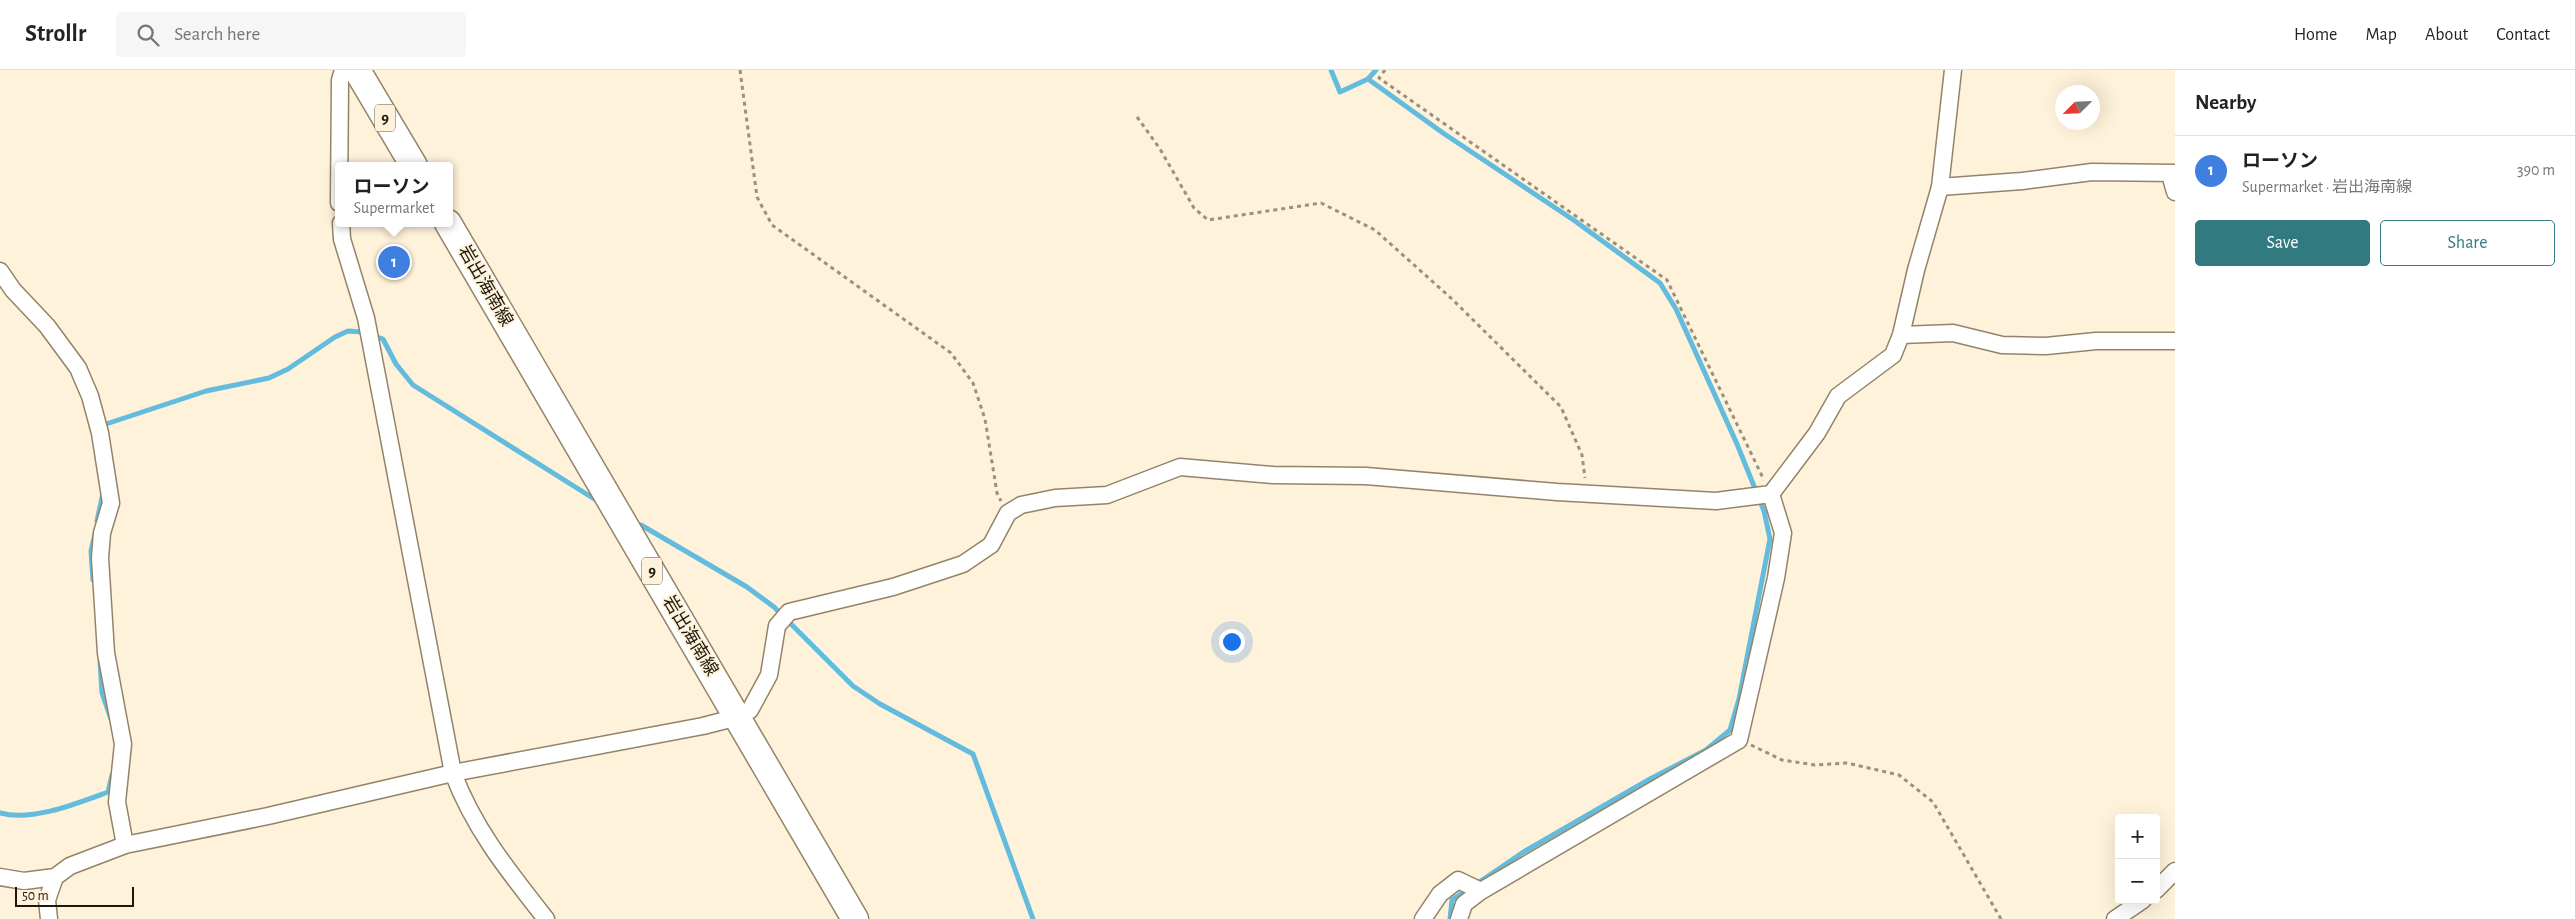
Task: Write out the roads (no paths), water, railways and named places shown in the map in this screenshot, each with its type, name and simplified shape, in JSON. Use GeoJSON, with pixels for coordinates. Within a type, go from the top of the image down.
{"type":"FeatureCollection","features":[{"type":"Feature","properties":{"kind":"main road","name":"9"},"geometry":{"type":"LineString","coordinates":[[357,70],[412,162]]}},
{"type":"Feature","properties":{"kind":"main road","name":"岩出海南線"},"geometry":{"type":"LineString","coordinates":[[450,227],[855,919]]}},
{"type":"Feature","properties":{"kind":"street"},"geometry":{"type":"LineString","coordinates":[[339,162],[340,80],[343,70]]}},
{"type":"Feature","properties":{"kind":"street"},"geometry":{"type":"LineString","coordinates":[[0,877],[24,881],[55,877],[70,866],[125,845],[268,816],[453,773],[703,726],[738,717],[750,710],[769,675],[777,626],[789,612],[893,587],[963,564],[991,545],[1008,512],[1021,505],[1054,498],[1107,495],[1180,467],[1273,475],[1366,476],[1586,494],[1716,501],[1771,494],[1817,433],[1838,396],[1893,355],[1902,335],[1916,270],[1940,187],[1953,70]]}},
{"type":"Feature","properties":{"kind":"street"},"geometry":{"type":"LineString","coordinates":[[1940,187],[2022,181],[2092,172],[2173,174],[2175,192]]}},
{"type":"Feature","properties":{"kind":"street"},"geometry":{"type":"LineString","coordinates":[[341,227],[342,238],[366,318],[453,773],[465,804],[487,841],[546,919]]}},
{"type":"Feature","properties":{"kind":"street"},"geometry":{"type":"LineString","coordinates":[[0,271],[13,290],[47,326],[78,368],[90,396],[100,433],[110,503],[102,533],[100,558],[106,653],[123,744],[116,802],[125,845]]}},
{"type":"Feature","properties":{"kind":"street"},"geometry":{"type":"LineString","coordinates":[[1902,335],[1953,333],[2002,345],[2046,346],[2096,341],[2175,341]]}},
{"type":"Feature","properties":{"kind":"street"},"geometry":{"type":"LineString","coordinates":[[1459,919],[1464,904],[1481,891],[1739,740],[1752,688],[1783,534],[1771,494]]}},
{"type":"Feature","properties":{"kind":"street"},"geometry":{"type":"LineString","coordinates":[[2160,886],[2175,871]]}},
{"type":"Feature","properties":{"kind":"street"},"geometry":{"type":"LineString","coordinates":[[49,919],[47,900],[55,877]]}},
{"type":"Feature","properties":{"kind":"street"},"geometry":{"type":"LineString","coordinates":[[1423,919],[1440,894],[1458,880],[1481,891]]}},
{"type":"Feature","properties":{"kind":"street"},"geometry":{"type":"LineString","coordinates":[[2115,919],[2137,904]]}},
{"type":"Feature","properties":{"kind":"waterway"},"geometry":{"type":"LineString","coordinates":[[1331,70],[1340,92],[1368,79],[1376,70]]}},
{"type":"Feature","properties":{"kind":"waterway"},"geometry":{"type":"LineString","coordinates":[[1368,79],[1443,133],[1575,221],[1660,283],[1676,309],[1737,444],[1764,511],[1770,539],[1739,699],[1730,730],[1706,750],[1650,779],[1525,851],[1475,885]]}},
{"type":"Feature","properties":{"kind":"waterway"},"geometry":{"type":"LineString","coordinates":[[100,426],[206,391],[269,378],[288,369],[335,337],[348,331],[362,332],[383,339],[396,364],[413,385],[596,500]]}},
{"type":"Feature","properties":{"kind":"waterway"},"geometry":{"type":"LineString","coordinates":[[97,521],[103,493]]}},
{"type":"Feature","properties":{"kind":"waterway"},"geometry":{"type":"LineString","coordinates":[[641,525],[747,587],[774,607],[853,686],[880,704],[973,754],[1033,919]]}},
{"type":"Feature","properties":{"kind":"waterway"},"geometry":{"type":"LineString","coordinates":[[93,580],[91,551],[95,534]]}},
{"type":"Feature","properties":{"kind":"waterway"},"geometry":{"type":"LineString","coordinates":[[100,661],[102,693],[111,719]]}},
{"type":"Feature","properties":{"kind":"waterway"},"geometry":{"type":"LineString","coordinates":[[0,813],[13,815],[40,813],[83,801],[108,792],[112,775]]}},
{"type":"Feature","properties":{"kind":"waterway"},"geometry":{"type":"LineString","coordinates":[[1450,919],[1452,900],[1468,889]]}},
{"type":"Feature","properties":{"kind":"place","name":"ローソン"},"geometry":{"type":"Point","coordinates":[394,262]}}]}
